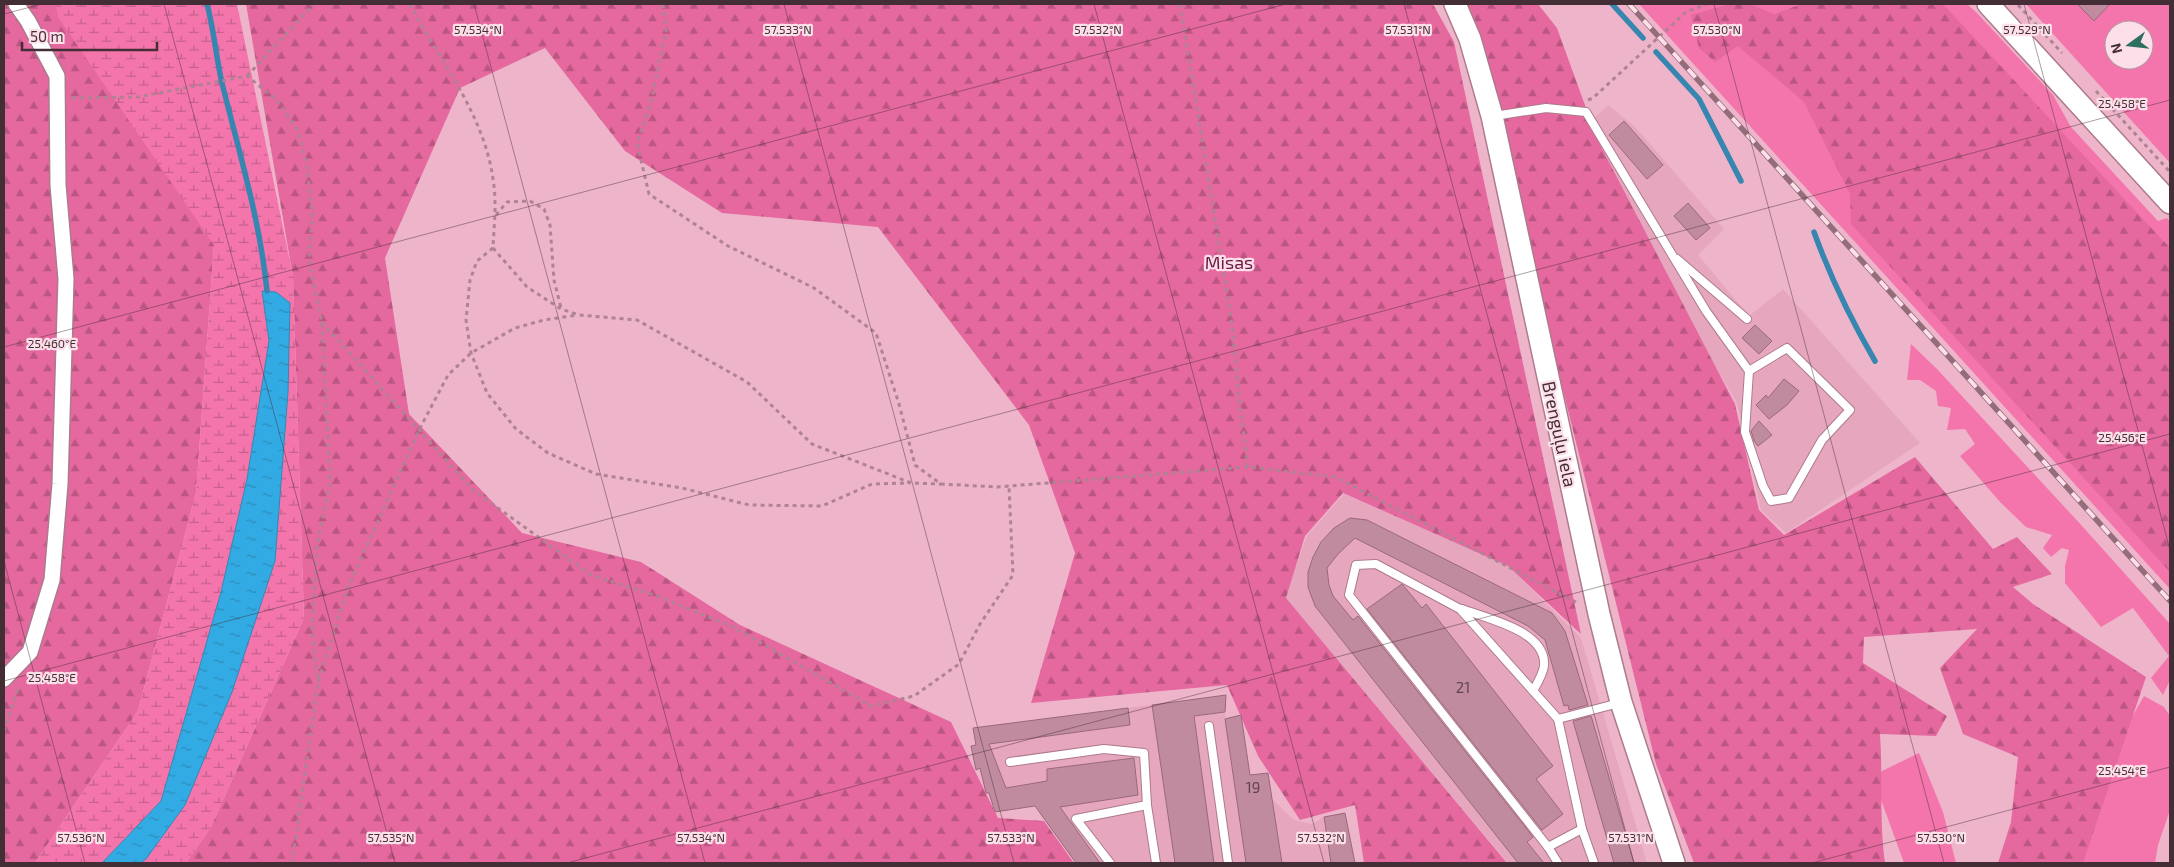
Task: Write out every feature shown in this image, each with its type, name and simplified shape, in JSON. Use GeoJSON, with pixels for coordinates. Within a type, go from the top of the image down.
{"type":"FeatureCollection","features":[{"type":"Feature","properties":{"kind":"street"},"geometry":{"type":"LineString","coordinates":[[4,679],[30,652],[52,580],[60,484],[66,279],[58,185],[56,76],[28,21],[16,4]]}},
{"type":"Feature","properties":{"kind":"street","name":"Brenguļu iela"},"geometry":{"type":"LineString","coordinates":[[1454,4],[1470,39],[1492,116],[1599,614],[1621,702],[1674,863]]}},
{"type":"Feature","properties":{"kind":"street"},"geometry":{"type":"LineString","coordinates":[[1993,6],[2170,203]]}},
{"type":"Feature","properties":{"kind":"lane"},"geometry":{"type":"LineString","coordinates":[[1492,116],[1546,108],[1586,112],[1706,311],[1749,371],[1745,432],[1763,486],[1771,501],[1789,498],[1822,440],[1850,410],[1787,348],[1749,371]]}},
{"type":"Feature","properties":{"kind":"lane"},"geometry":{"type":"LineString","coordinates":[[1671,254],[1747,319]]}},
{"type":"Feature","properties":{"kind":"lane"},"geometry":{"type":"LineString","coordinates":[[1533,691],[1544,667],[1542,650],[1526,634],[1460,609],[1376,564],[1356,565],[1349,594],[1548,847],[1558,863]]}},
{"type":"Feature","properties":{"kind":"lane"},"geometry":{"type":"LineString","coordinates":[[1460,609],[1558,719],[1582,829],[1594,863]]}},
{"type":"Feature","properties":{"kind":"lane"},"geometry":{"type":"LineString","coordinates":[[1558,719],[1621,702]]}},
{"type":"Feature","properties":{"kind":"lane"},"geometry":{"type":"LineString","coordinates":[[1209,726],[1228,863]]}},
{"type":"Feature","properties":{"kind":"lane"},"geometry":{"type":"LineString","coordinates":[[1010,762],[1104,749],[1144,753],[1147,805],[1156,863]]}},
{"type":"Feature","properties":{"kind":"lane"},"geometry":{"type":"LineString","coordinates":[[1110,863],[1076,819],[1147,805]]}},
{"type":"Feature","properties":{"kind":"lane"},"geometry":{"type":"LineString","coordinates":[[1548,847],[1582,829]]}},
{"type":"Feature","properties":{"kind":"path"},"geometry":{"type":"LineString","coordinates":[[69,98],[138,96],[247,76],[314,4]]}},
{"type":"Feature","properties":{"kind":"path"},"geometry":{"type":"LineString","coordinates":[[410,4],[468,103],[481,133],[493,179],[495,216],[493,248],[526,287],[562,308],[579,315]]}},
{"type":"Feature","properties":{"kind":"path"},"geometry":{"type":"LineString","coordinates":[[663,4],[666,30],[651,102],[637,143],[649,194],[728,246],[814,288],[876,333],[899,404],[915,465],[941,484]]}},
{"type":"Feature","properties":{"kind":"path"},"geometry":{"type":"LineString","coordinates":[[1180,4],[1232,324],[1248,466]]}},
{"type":"Feature","properties":{"kind":"path"},"geometry":{"type":"LineString","coordinates":[[1562,110],[1593,98],[1686,12],[1707,4]]}},
{"type":"Feature","properties":{"kind":"path"},"geometry":{"type":"LineString","coordinates":[[2018,5],[2064,56]]}},
{"type":"Feature","properties":{"kind":"path"},"geometry":{"type":"LineString","coordinates":[[247,76],[278,101],[298,131],[306,167],[312,214],[309,260],[322,322],[330,484],[317,545],[313,619],[318,682]]}},
{"type":"Feature","properties":{"kind":"path"},"geometry":{"type":"LineString","coordinates":[[2090,84],[2170,172]]}},
{"type":"Feature","properties":{"kind":"path"},"geometry":{"type":"LineString","coordinates":[[495,216],[507,202],[530,201],[544,209],[550,225],[554,280],[562,308]]}},
{"type":"Feature","properties":{"kind":"path"},"geometry":{"type":"LineString","coordinates":[[493,248],[477,261],[470,280],[466,320],[471,353],[487,393],[516,429],[548,454],[596,474],[682,488],[749,506],[822,506],[872,484],[911,483],[1009,486],[1248,466],[1335,477],[1599,614]]}},
{"type":"Feature","properties":{"kind":"path"},"geometry":{"type":"LineString","coordinates":[[292,863],[318,682],[347,590],[419,430],[448,375],[471,353],[515,328],[544,320],[579,315],[637,320],[748,382],[812,444],[911,483]]}},
{"type":"Feature","properties":{"kind":"path"},"geometry":{"type":"LineString","coordinates":[[322,322],[473,490],[591,575],[657,596],[733,627],[871,706],[914,696],[959,664],[980,624],[1013,575],[1009,486]]}},
{"type":"Feature","properties":{"kind":"shaded area"},"geometry":{"type":"Polygon","coordinates":[[[1608,105],[1635,127],[1724,229],[1698,255],[1749,316],[1783,289],[1920,443],[1786,533],[1761,510],[1737,403],[1608,183],[1588,124],[1608,105]]]}},
{"type":"Feature","properties":{"kind":"shaded area"},"geometry":{"type":"Polygon","coordinates":[[[1344,494],[1507,565],[1581,638],[1647,863],[1508,863],[1284,598],[1307,536],[1344,494]]]}},
{"type":"Feature","properties":{"kind":"shaded area"},"geometry":{"type":"Polygon","coordinates":[[[1226,695],[1225,718],[1241,715],[1250,775],[1268,773],[1272,799],[1294,820],[1312,824],[1324,817],[1345,813],[1355,863],[1076,863],[1035,806],[995,812],[989,793],[986,793],[980,768],[976,770],[971,746],[976,744],[973,728],[1226,695]]]}},
{"type":"Feature","properties":{"kind":"green space"},"geometry":{"type":"Polygon","coordinates":[[[4,4],[169,4],[214,245],[196,493],[138,711],[35,863],[4,863],[4,4]]]}},
{"type":"Feature","properties":{"kind":"green space"},"geometry":{"type":"Polygon","coordinates":[[[56,4],[237,4],[293,276],[304,618],[211,827],[186,863],[140,863],[146,859],[185,805],[288,392],[262,291],[269,341],[247,479],[221,592],[161,801],[102,863],[35,863],[138,711],[196,493],[214,245],[58,17],[56,4]]]}},
{"type":"Feature","properties":{"kind":"green space","name":"Misas"},"geometry":{"type":"Polygon","coordinates":[[[246,4],[1433,4],[1454,42],[1581,634],[1508,566],[1343,493],[1305,536],[1286,598],[1507,863],[1364,863],[1355,805],[1300,820],[1258,756],[1227,685],[1031,703],[1075,553],[1029,425],[878,227],[722,213],[625,151],[545,48],[460,88],[385,258],[409,414],[522,533],[641,562],[740,625],[951,722],[998,818],[1044,821],[1074,863],[186,863],[211,827],[304,618],[293,277],[246,4]]]}},
{"type":"Feature","properties":{"kind":"green space"},"geometry":{"type":"Polygon","coordinates":[[[1467,4],[1538,4],[1557,28],[1598,141],[1735,404],[1759,510],[1784,535],[1915,457],[1993,549],[2017,537],[2052,574],[2013,587],[2033,604],[2146,677],[2083,863],[1998,863],[2011,822],[2018,757],[1963,734],[1940,668],[1977,629],[1864,637],[1863,663],[1947,716],[1936,736],[1880,734],[1882,831],[1885,863],[1694,863],[1656,764],[1467,4]]]}},
{"type":"Feature","properties":{"kind":"green space"},"geometry":{"type":"Polygon","coordinates":[[[1639,4],[1967,4],[2053,95],[2071,127],[2158,221],[2167,218],[2170,222],[2170,589],[1639,4]]]}},
{"type":"Feature","properties":{"kind":"green space"},"geometry":{"type":"Polygon","coordinates":[[[1731,4],[1750,4],[1774,14],[1802,4],[1943,4],[2170,248],[2170,572],[1851,224],[1850,194],[1804,102],[1738,46],[1715,62],[1699,48],[1691,15],[1731,4]]]}},
{"type":"Feature","properties":{"kind":"green space"},"geometry":{"type":"Polygon","coordinates":[[[2026,4],[2170,4],[2170,163],[2026,4]]]}},
{"type":"Feature","properties":{"kind":"green space"},"geometry":{"type":"Polygon","coordinates":[[[1911,344],[1937,369],[2170,624],[2170,680],[2163,695],[2151,678],[2169,656],[2133,608],[2101,627],[2065,583],[2065,566],[2069,550],[2062,548],[2051,557],[2043,548],[2052,535],[2026,527],[2000,502],[1960,456],[1975,444],[1965,429],[1947,430],[1951,408],[1938,406],[1936,391],[1920,380],[1907,380],[1911,344]]]}},
{"type":"Feature","properties":{"kind":"green space"},"geometry":{"type":"Polygon","coordinates":[[[2144,696],[2164,707],[2170,716],[2170,810],[2158,845],[2155,863],[2069,863],[2113,751],[2144,696]]]}},
{"type":"Feature","properties":{"kind":"green space"},"geometry":{"type":"Polygon","coordinates":[[[1919,753],[1943,812],[1956,863],[1904,863],[1875,783],[1882,771],[1919,753]]]}},
{"type":"Feature","properties":{"kind":"water"},"geometry":{"type":"Polygon","coordinates":[[[262,291],[276,292],[290,303],[288,392],[275,561],[232,692],[185,805],[146,859],[140,863],[102,863],[161,801],[221,592],[247,479],[269,341],[262,291]]]}},
{"type":"Feature","properties":{"kind":"building"},"geometry":{"type":"Polygon","coordinates":[[[2077,4],[2110,4],[2094,21],[2077,4]]]}},
{"type":"Feature","properties":{"kind":"building"},"geometry":{"type":"Polygon","coordinates":[[[1624,121],[1663,165],[1647,179],[1609,135],[1624,121]]]}},
{"type":"Feature","properties":{"kind":"building"},"geometry":{"type":"Polygon","coordinates":[[[1688,203],[1710,228],[1696,240],[1674,216],[1688,203]]]}},
{"type":"Feature","properties":{"kind":"building"},"geometry":{"type":"Polygon","coordinates":[[[1755,325],[1772,341],[1759,354],[1742,338],[1755,325]]]}},
{"type":"Feature","properties":{"kind":"building"},"geometry":{"type":"Polygon","coordinates":[[[1784,379],[1799,391],[1787,405],[1769,419],[1756,405],[1766,395],[1768,398],[1784,379]]]}},
{"type":"Feature","properties":{"kind":"building"},"geometry":{"type":"Polygon","coordinates":[[[1759,421],[1772,435],[1758,446],[1754,441],[1751,431],[1759,421]]]}},
{"type":"Feature","properties":{"kind":"building"},"geometry":{"type":"Polygon","coordinates":[[[1350,518],[1367,520],[1552,613],[1565,631],[1588,705],[1569,710],[1568,705],[1564,706],[1545,640],[1528,626],[1355,538],[1338,554],[1327,568],[1329,585],[1333,596],[1353,620],[1358,616],[1533,837],[1527,842],[1544,863],[1518,863],[1315,606],[1308,587],[1308,572],[1313,557],[1321,542],[1334,528],[1350,518]]]}},
{"type":"Feature","properties":{"kind":"building"},"geometry":{"type":"Polygon","coordinates":[[[1402,584],[1422,608],[1426,604],[1553,766],[1536,779],[1563,814],[1542,830],[1367,609],[1402,584]]]}},
{"type":"Feature","properties":{"kind":"building"},"geometry":{"type":"Polygon","coordinates":[[[1226,695],[1225,712],[1194,716],[1214,863],[1175,863],[1152,705],[1226,695]]]}},
{"type":"Feature","properties":{"kind":"building"},"geometry":{"type":"Polygon","coordinates":[[[1128,708],[1130,725],[989,744],[1006,788],[1047,781],[1047,769],[1134,758],[1138,795],[1060,807],[1100,863],[1076,863],[1035,806],[995,812],[989,793],[986,793],[980,768],[976,770],[971,746],[976,745],[973,728],[1128,708]]]}},
{"type":"Feature","properties":{"kind":"building"},"geometry":{"type":"Polygon","coordinates":[[[1241,715],[1250,775],[1268,773],[1282,863],[1246,863],[1225,719],[1241,715]]]}},
{"type":"Feature","properties":{"kind":"building"},"geometry":{"type":"Polygon","coordinates":[[[1591,716],[1634,863],[1614,863],[1573,721],[1591,716]]]}},
{"type":"Feature","properties":{"kind":"building"},"geometry":{"type":"Polygon","coordinates":[[[1345,813],[1355,863],[1331,863],[1324,817],[1345,813]]]}},
{"type":"Feature","properties":{"kind":"waterway"},"geometry":{"type":"LineString","coordinates":[[207,4],[222,83],[254,212],[267,291]]}},
{"type":"Feature","properties":{"kind":"waterway"},"geometry":{"type":"LineString","coordinates":[[1612,4],[1643,38]]}},
{"type":"Feature","properties":{"kind":"waterway"},"geometry":{"type":"LineString","coordinates":[[1656,52],[1699,99],[1741,181]]}},
{"type":"Feature","properties":{"kind":"waterway"},"geometry":{"type":"LineString","coordinates":[[1814,232],[1841,298],[1875,361]]}},
{"type":"Feature","properties":{"kind":"railway"},"geometry":{"type":"LineString","coordinates":[[1629,4],[2170,601]]}}]}
